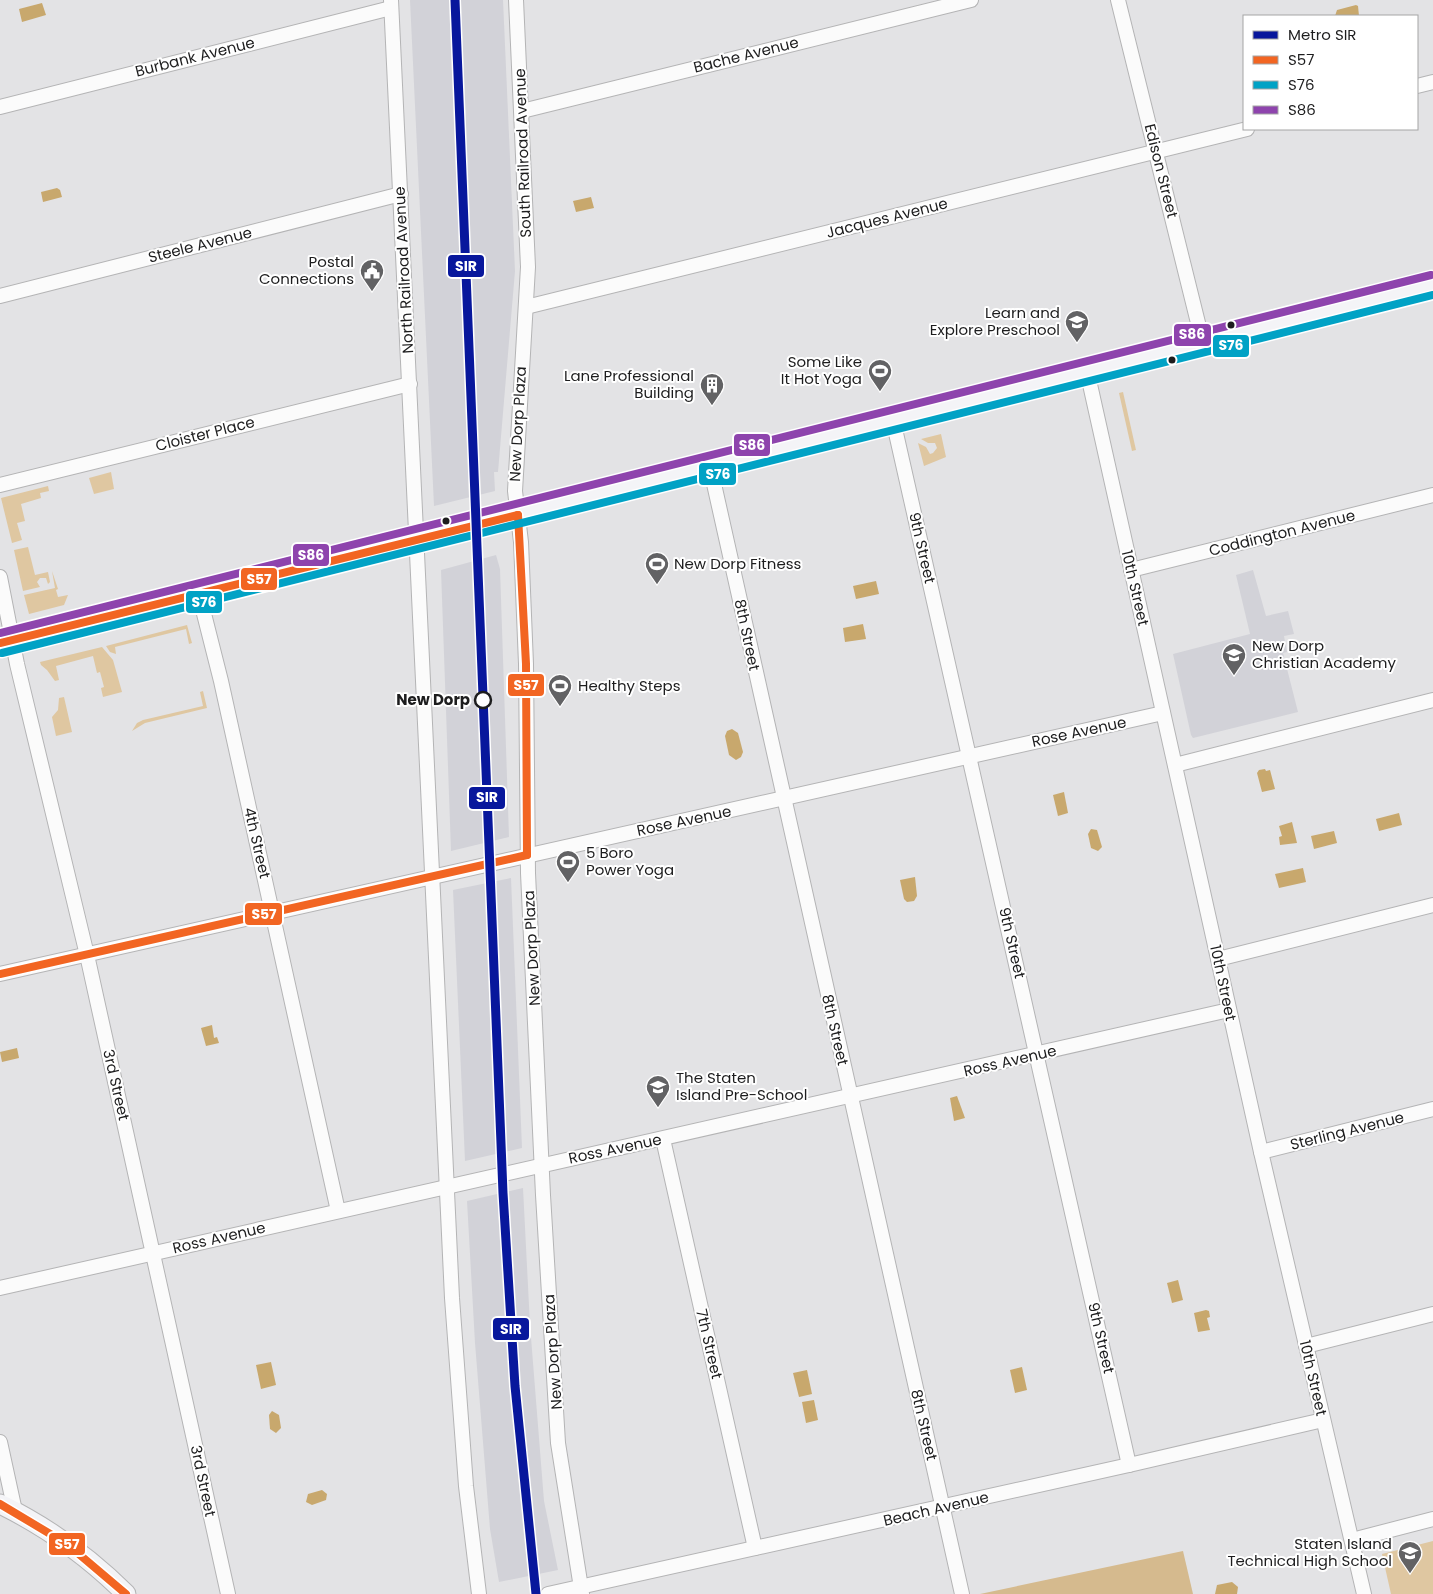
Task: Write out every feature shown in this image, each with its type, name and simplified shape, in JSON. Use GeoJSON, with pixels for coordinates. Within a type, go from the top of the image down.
{"type":"FeatureCollection","features":[{"type":"Feature","properties":{"kind":"street","name":"South Railroad Avenue"},"geometry":{"type":"LineString","coordinates":[[516,0],[528,267],[526,307]]}},
{"type":"Feature","properties":{"kind":"street","name":"Bache Avenue"},"geometry":{"type":"LineString","coordinates":[[522,111],[971,0]]}},
{"type":"Feature","properties":{"kind":"street","name":"Edison Street"},"geometry":{"type":"LineString","coordinates":[[1118,0],[1157,151],[1203,343]]}},
{"type":"Feature","properties":{"kind":"street","name":"Burbank Avenue"},"geometry":{"type":"LineString","coordinates":[[0,107],[391,4]]}},
{"type":"Feature","properties":{"kind":"street","name":"North Railroad Avenue"},"geometry":{"type":"LineString","coordinates":[[391,4],[418,539]]}},
{"type":"Feature","properties":{"kind":"street"},"geometry":{"type":"LineString","coordinates":[[1418,86],[1433,82]]}},
{"type":"Feature","properties":{"kind":"street","name":"Jacques Avenue"},"geometry":{"type":"LineString","coordinates":[[526,307],[1243,130]]}},
{"type":"Feature","properties":{"kind":"street","name":"Steele Avenue"},"geometry":{"type":"LineString","coordinates":[[0,296],[401,194]]}},
{"type":"Feature","properties":{"kind":"street"},"geometry":{"type":"LineString","coordinates":[[7,642],[1433,285]]}},
{"type":"Feature","properties":{"kind":"street","name":"New Dorp Plaza"},"geometry":{"type":"LineString","coordinates":[[526,307],[515,491],[526,664],[527,855],[542,1165],[560,1458],[581,1591]]}},
{"type":"Feature","properties":{"kind":"street","name":"10th Street"},"geometry":{"type":"LineString","coordinates":[[1087,372],[1260,1152],[1364,1594]]}},
{"type":"Feature","properties":{"kind":"street","name":"Cloister Place"},"geometry":{"type":"LineString","coordinates":[[0,485],[410,384]]}},
{"type":"Feature","properties":{"kind":"street","name":"9th Street"},"geometry":{"type":"LineString","coordinates":[[893,420],[1129,1466]]}},
{"type":"Feature","properties":{"kind":"street","name":"8th Street"},"geometry":{"type":"LineString","coordinates":[[710,466],[962,1594]]}},
{"type":"Feature","properties":{"kind":"street","name":"Coddington Avenue"},"geometry":{"type":"LineString","coordinates":[[1131,570],[1433,495]]}},
{"type":"Feature","properties":{"kind":"street"},"geometry":{"type":"LineString","coordinates":[[418,539],[446,1187],[462,1439],[479,1594]]}},
{"type":"Feature","properties":{"kind":"street","name":"3rd Street"},"geometry":{"type":"LineString","coordinates":[[0,577],[7,642],[87,955],[228,1594]]}},
{"type":"Feature","properties":{"kind":"street","name":"4th Street"},"geometry":{"type":"LineString","coordinates":[[199,594],[221,681],[338,1211]]}},
{"type":"Feature","properties":{"kind":"street"},"geometry":{"type":"LineString","coordinates":[[1175,764],[1433,700]]}},
{"type":"Feature","properties":{"kind":"street","name":"Rose Avenue"},"geometry":{"type":"LineString","coordinates":[[0,974],[1164,714]]}},
{"type":"Feature","properties":{"kind":"street"},"geometry":{"type":"LineString","coordinates":[[1218,959],[1433,905]]}},
{"type":"Feature","properties":{"kind":"street","name":"Ross Avenue"},"geometry":{"type":"LineString","coordinates":[[0,1288],[1229,1010]]}},
{"type":"Feature","properties":{"kind":"street","name":"Sterling Avenue"},"geometry":{"type":"LineString","coordinates":[[1260,1152],[1433,1109]]}},
{"type":"Feature","properties":{"kind":"street","name":"7th Street"},"geometry":{"type":"LineString","coordinates":[[663,1139],[755,1548]]}},
{"type":"Feature","properties":{"kind":"street"},"geometry":{"type":"LineString","coordinates":[[1306,1346],[1433,1314]]}},
{"type":"Feature","properties":{"kind":"street","name":"Beach Avenue"},"geometry":{"type":"LineString","coordinates":[[552,1593],[581,1591],[755,1548],[1129,1466],[1323,1420]]}},
{"type":"Feature","properties":{"kind":"street"},"geometry":{"type":"LineString","coordinates":[[0,1442],[8,1508],[54,1534],[97,1565],[126,1594]]}},
{"type":"Feature","properties":{"kind":"street"},"geometry":{"type":"LineString","coordinates":[[1352,1540],[1433,1519]]}},
{"type":"Feature","properties":{"kind":"shaded area"},"geometry":{"type":"Polygon","coordinates":[[[410,0],[503,0],[515,271],[498,472],[494,472],[495,491],[434,506],[410,0]]]}},
{"type":"Feature","properties":{"kind":"shaded area"},"geometry":{"type":"Polygon","coordinates":[[[42,3],[46,15],[22,22],[19,9],[42,3]]]}},
{"type":"Feature","properties":{"kind":"shaded area"},"geometry":{"type":"Polygon","coordinates":[[[1356,5],[1358,6],[1359,15],[1335,15],[1337,10],[1356,5]]]}},
{"type":"Feature","properties":{"kind":"shaded area"},"geometry":{"type":"Polygon","coordinates":[[[57,188],[60,190],[62,197],[43,202],[41,192],[57,188]]]}},
{"type":"Feature","properties":{"kind":"shaded area"},"geometry":{"type":"Polygon","coordinates":[[[591,197],[594,208],[576,212],[573,201],[591,197]]]}},
{"type":"Feature","properties":{"kind":"shaded area"},"geometry":{"type":"Polygon","coordinates":[[[1123,392],[1136,450],[1132,451],[1119,393],[1123,392]]]}},
{"type":"Feature","properties":{"kind":"shaded area"},"geometry":{"type":"Polygon","coordinates":[[[941,434],[946,457],[924,466],[918,443],[926,447],[930,454],[933,453],[937,448],[935,443],[928,443],[921,439],[941,434]]]}},
{"type":"Feature","properties":{"kind":"shaded area"},"geometry":{"type":"Polygon","coordinates":[[[111,472],[114,489],[94,494],[89,478],[111,472]]]}},
{"type":"Feature","properties":{"kind":"shaded area"},"geometry":{"type":"Polygon","coordinates":[[[48,486],[49,491],[40,493],[41,498],[21,504],[25,521],[17,523],[22,540],[12,543],[1,498],[48,486]]]}},
{"type":"Feature","properties":{"kind":"shaded area"},"geometry":{"type":"Polygon","coordinates":[[[28,547],[35,575],[48,572],[50,582],[48,584],[46,578],[40,578],[37,582],[40,587],[23,591],[14,550],[28,547]]]}},
{"type":"Feature","properties":{"kind":"shaded area"},"geometry":{"type":"Polygon","coordinates":[[[496,555],[500,569],[509,837],[451,851],[441,570],[496,555]]]}},
{"type":"Feature","properties":{"kind":"shaded area","name":"New Dorp Christian Academy"},"geometry":{"type":"Polygon","coordinates":[[[1253,570],[1266,616],[1288,611],[1294,634],[1284,636],[1287,652],[1283,653],[1298,712],[1193,738],[1173,654],[1250,634],[1236,575],[1253,570]]]}},
{"type":"Feature","properties":{"kind":"shaded area"},"geometry":{"type":"Polygon","coordinates":[[[52,571],[58,589],[56,590],[58,597],[68,595],[64,605],[29,614],[24,595],[55,588],[52,571]]]}},
{"type":"Feature","properties":{"kind":"shaded area"},"geometry":{"type":"Polygon","coordinates":[[[876,581],[879,594],[856,599],[853,586],[876,581]]]}},
{"type":"Feature","properties":{"kind":"shaded area"},"geometry":{"type":"Polygon","coordinates":[[[863,624],[866,639],[845,642],[843,628],[863,624]]]}},
{"type":"Feature","properties":{"kind":"shaded area"},"geometry":{"type":"Polygon","coordinates":[[[187,625],[192,643],[189,644],[186,629],[115,647],[116,654],[110,652],[106,646],[187,625]]]}},
{"type":"Feature","properties":{"kind":"shaded area"},"geometry":{"type":"Polygon","coordinates":[[[102,647],[113,660],[122,692],[103,697],[101,688],[104,687],[100,672],[97,673],[93,656],[56,666],[59,680],[55,681],[40,662],[102,647]]]}},
{"type":"Feature","properties":{"kind":"shaded area"},"geometry":{"type":"Polygon","coordinates":[[[203,691],[207,708],[145,723],[132,731],[137,723],[143,720],[203,706],[200,692],[203,691]]]}},
{"type":"Feature","properties":{"kind":"shaded area"},"geometry":{"type":"Polygon","coordinates":[[[64,697],[72,732],[56,736],[52,717],[58,710],[59,698],[64,697]]]}},
{"type":"Feature","properties":{"kind":"shaded area"},"geometry":{"type":"Polygon","coordinates":[[[732,729],[738,733],[743,752],[741,757],[736,760],[729,755],[725,736],[727,731],[732,729]]]}},
{"type":"Feature","properties":{"kind":"shaded area"},"geometry":{"type":"Polygon","coordinates":[[[1265,769],[1266,771],[1270,770],[1275,789],[1262,792],[1257,773],[1259,770],[1265,769]]]}},
{"type":"Feature","properties":{"kind":"shaded area"},"geometry":{"type":"Polygon","coordinates":[[[1064,792],[1068,813],[1058,816],[1053,795],[1064,792]]]}},
{"type":"Feature","properties":{"kind":"shaded area"},"geometry":{"type":"Polygon","coordinates":[[[1399,813],[1402,825],[1379,831],[1376,819],[1399,813]]]}},
{"type":"Feature","properties":{"kind":"shaded area"},"geometry":{"type":"Polygon","coordinates":[[[1292,822],[1297,843],[1280,845],[1279,837],[1282,836],[1279,826],[1292,822]]]}},
{"type":"Feature","properties":{"kind":"shaded area"},"geometry":{"type":"Polygon","coordinates":[[[1091,829],[1097,830],[1102,847],[1098,851],[1091,848],[1088,834],[1091,829]]]}},
{"type":"Feature","properties":{"kind":"shaded area"},"geometry":{"type":"Polygon","coordinates":[[[1334,831],[1337,843],[1314,849],[1311,836],[1334,831]]]}},
{"type":"Feature","properties":{"kind":"shaded area"},"geometry":{"type":"Polygon","coordinates":[[[1303,868],[1306,882],[1279,888],[1275,874],[1303,868]]]}},
{"type":"Feature","properties":{"kind":"shaded area"},"geometry":{"type":"Polygon","coordinates":[[[915,877],[917,896],[914,901],[907,902],[904,899],[900,880],[915,877]]]}},
{"type":"Feature","properties":{"kind":"shaded area"},"geometry":{"type":"Polygon","coordinates":[[[511,878],[522,1148],[465,1161],[453,890],[511,878]]]}},
{"type":"Feature","properties":{"kind":"shaded area"},"geometry":{"type":"Polygon","coordinates":[[[212,1025],[214,1038],[217,1037],[219,1043],[206,1046],[201,1028],[212,1025]]]}},
{"type":"Feature","properties":{"kind":"shaded area"},"geometry":{"type":"Polygon","coordinates":[[[17,1048],[19,1058],[2,1062],[0,1052],[17,1048]]]}},
{"type":"Feature","properties":{"kind":"shaded area"},"geometry":{"type":"Polygon","coordinates":[[[957,1096],[965,1118],[954,1121],[950,1098],[957,1096]]]}},
{"type":"Feature","properties":{"kind":"shaded area"},"geometry":{"type":"Polygon","coordinates":[[[523,1188],[530,1325],[544,1501],[558,1570],[499,1582],[490,1529],[475,1343],[467,1201],[523,1188]]]}},
{"type":"Feature","properties":{"kind":"shaded area"},"geometry":{"type":"Polygon","coordinates":[[[1178,1280],[1183,1300],[1172,1303],[1167,1283],[1178,1280]]]}},
{"type":"Feature","properties":{"kind":"shaded area"},"geometry":{"type":"Polygon","coordinates":[[[1209,1311],[1210,1317],[1207,1318],[1210,1330],[1198,1332],[1194,1313],[1209,1311]]]}},
{"type":"Feature","properties":{"kind":"shaded area"},"geometry":{"type":"Polygon","coordinates":[[[271,1362],[276,1385],[261,1389],[256,1365],[271,1362]]]}},
{"type":"Feature","properties":{"kind":"shaded area"},"geometry":{"type":"Polygon","coordinates":[[[1022,1367],[1027,1390],[1015,1393],[1010,1370],[1022,1367]]]}},
{"type":"Feature","properties":{"kind":"shaded area"},"geometry":{"type":"Polygon","coordinates":[[[807,1370],[812,1394],[799,1397],[793,1373],[807,1370]]]}},
{"type":"Feature","properties":{"kind":"shaded area"},"geometry":{"type":"Polygon","coordinates":[[[814,1400],[818,1420],[806,1423],[802,1402],[814,1400]]]}},
{"type":"Feature","properties":{"kind":"shaded area"},"geometry":{"type":"Polygon","coordinates":[[[272,1411],[279,1415],[281,1428],[276,1433],[270,1429],[269,1415],[272,1411]]]}},
{"type":"Feature","properties":{"kind":"shaded area"},"geometry":{"type":"Polygon","coordinates":[[[322,1490],[327,1494],[326,1500],[312,1505],[306,1502],[308,1494],[322,1490]]]}},
{"type":"Feature","properties":{"kind":"shaded area","name":"Staten Island Technical High School"},"geometry":{"type":"Polygon","coordinates":[[[1433,1541],[1433,1594],[1391,1594],[1382,1554],[1433,1541]]]}},
{"type":"Feature","properties":{"kind":"shaded area"},"geometry":{"type":"Polygon","coordinates":[[[1183,1551],[1193,1594],[980,1594],[1183,1551]]]}},
{"type":"Feature","properties":{"kind":"shaded area"},"geometry":{"type":"Polygon","coordinates":[[[1232,1582],[1238,1587],[1237,1594],[1215,1594],[1217,1585],[1232,1582]]]}},
{"type":"Feature","properties":{"kind":"metro line","name":"SIR"},"geometry":{"type":"LineString","coordinates":[[455,0],[503,1193],[515,1386],[536,1594]]}},
{"type":"Feature","properties":{"kind":"transit line","name":"S86"},"geometry":{"type":"LineString","coordinates":[[0,633],[1431,275]]}},
{"type":"Feature","properties":{"kind":"transit line","name":"S76"},"geometry":{"type":"LineString","coordinates":[[2,653],[1433,295]]}},
{"type":"Feature","properties":{"kind":"transit line","name":"S57"},"geometry":{"type":"LineString","coordinates":[[518,515],[526,664],[527,855]]}},
{"type":"Feature","properties":{"kind":"transit line","name":"S57"},"geometry":{"type":"LineString","coordinates":[[0,643],[518,515]]}},
{"type":"Feature","properties":{"kind":"transit line","name":"S57"},"geometry":{"type":"LineString","coordinates":[[0,974],[527,855]]}},
{"type":"Feature","properties":{"kind":"transit line","name":"S57"},"geometry":{"type":"LineString","coordinates":[[0,1504],[67,1544],[126,1594]]}},
{"type":"Feature","properties":{"kind":"place","name":"Postal Connections"},"geometry":{"type":"Point","coordinates":[372,292]}},
{"type":"Feature","properties":{"kind":"place","name":"Learn and Explore Preschool"},"geometry":{"type":"Point","coordinates":[1077,343]}},
{"type":"Feature","properties":{"kind":"place","name":"Some Like It Hot Yoga"},"geometry":{"type":"Point","coordinates":[880,392]}},
{"type":"Feature","properties":{"kind":"place","name":"Lane Professional Building"},"geometry":{"type":"Point","coordinates":[712,406]}},
{"type":"Feature","properties":{"kind":"place","name":"New Dorp Fitness"},"geometry":{"type":"Point","coordinates":[657,585]}},
{"type":"Feature","properties":{"kind":"place","name":"New Dorp Christian Academy"},"geometry":{"type":"Point","coordinates":[1234,676]}},
{"type":"Feature","properties":{"kind":"place","name":"New Dorp"},"geometry":{"type":"Point","coordinates":[483,700]}},
{"type":"Feature","properties":{"kind":"place","name":"Healthy Steps"},"geometry":{"type":"Point","coordinates":[560,707]}},
{"type":"Feature","properties":{"kind":"place","name":"5 Boro Power Yoga"},"geometry":{"type":"Point","coordinates":[568,883]}},
{"type":"Feature","properties":{"kind":"place","name":"The Staten Island Pre-School"},"geometry":{"type":"Point","coordinates":[658,1108]}},
{"type":"Feature","properties":{"kind":"place","name":"Staten Island Technical High School"},"geometry":{"type":"Point","coordinates":[1410,1574]}}]}
